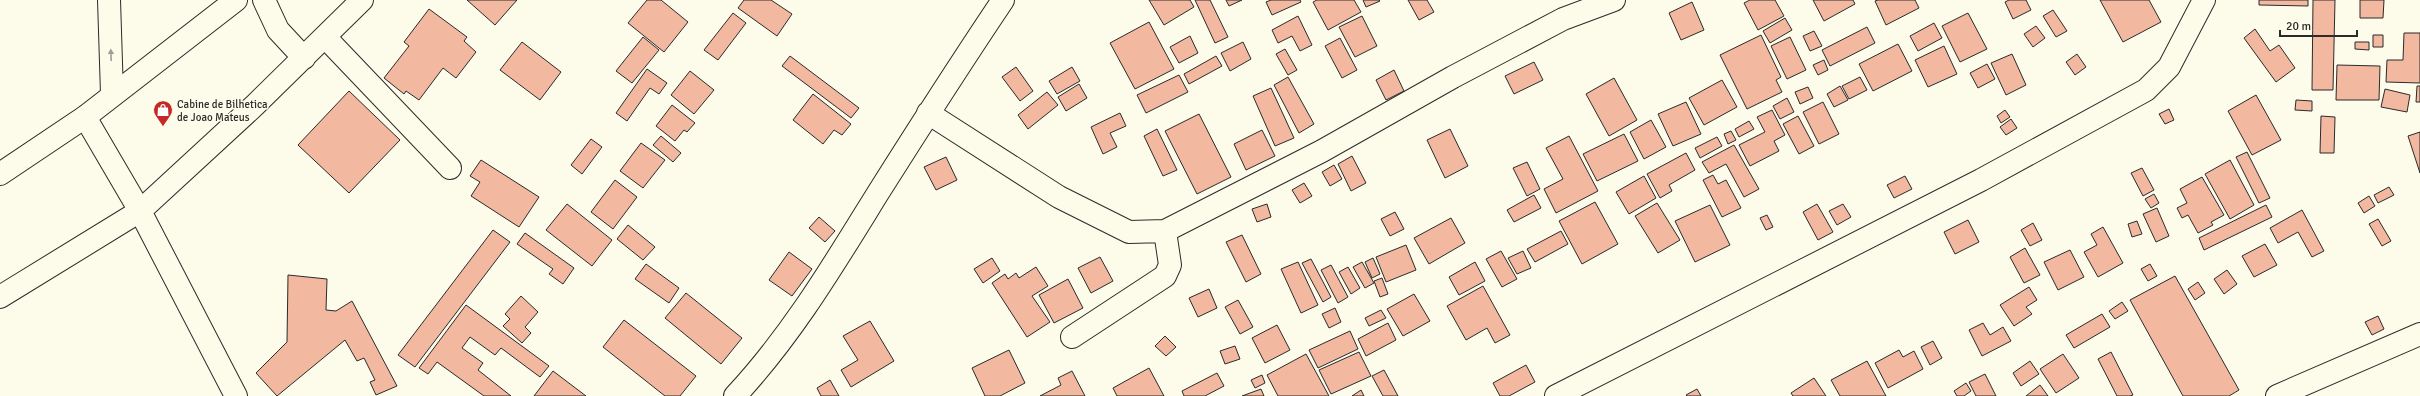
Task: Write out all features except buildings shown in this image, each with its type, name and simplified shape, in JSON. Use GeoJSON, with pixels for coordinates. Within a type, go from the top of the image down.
{"type":"FeatureCollection","features":[{"type":"Feature","properties":{"kind":"street"},"geometry":{"type":"LineString","coordinates":[[109,0],[112,94]]}},
{"type":"Feature","properties":{"kind":"street"},"geometry":{"type":"LineString","coordinates":[[0,174],[85,117],[112,94],[236,0]]}},
{"type":"Feature","properties":{"kind":"street"},"geometry":{"type":"LineString","coordinates":[[264,0],[278,30],[304,58]]}},
{"type":"Feature","properties":{"kind":"street"},"geometry":{"type":"LineString","coordinates":[[0,297],[140,211],[304,58],[362,0]]}},
{"type":"Feature","properties":{"kind":"street"},"geometry":{"type":"LineString","coordinates":[[735,396],[765,364],[806,308],[928,113],[1002,0]]}},
{"type":"Feature","properties":{"kind":"street"},"geometry":{"type":"LineString","coordinates":[[928,113],[1059,197],[1129,232],[1165,231],[1322,151],[1563,19],[1614,0]]}},
{"type":"Feature","properties":{"kind":"street"},"geometry":{"type":"LineString","coordinates":[[1556,396],[1981,180],[2146,90],[2169,67],[2204,0]]}},
{"type":"Feature","properties":{"kind":"street"},"geometry":{"type":"LineString","coordinates":[[325,37],[450,168]]}},
{"type":"Feature","properties":{"kind":"street"},"geometry":{"type":"LineString","coordinates":[[85,117],[140,211],[236,396]]}},
{"type":"Feature","properties":{"kind":"street"},"geometry":{"type":"LineString","coordinates":[[1072,337],[1165,276],[1170,265],[1165,231]]}},
{"type":"Feature","properties":{"kind":"street"},"geometry":{"type":"LineString","coordinates":[[2278,396],[2420,334]]}},
{"type":"Feature","properties":{"kind":"place","name":"Cabine de Bilhetica de Joao Mateus"},"geometry":{"type":"Point","coordinates":[163,127]}}]}
